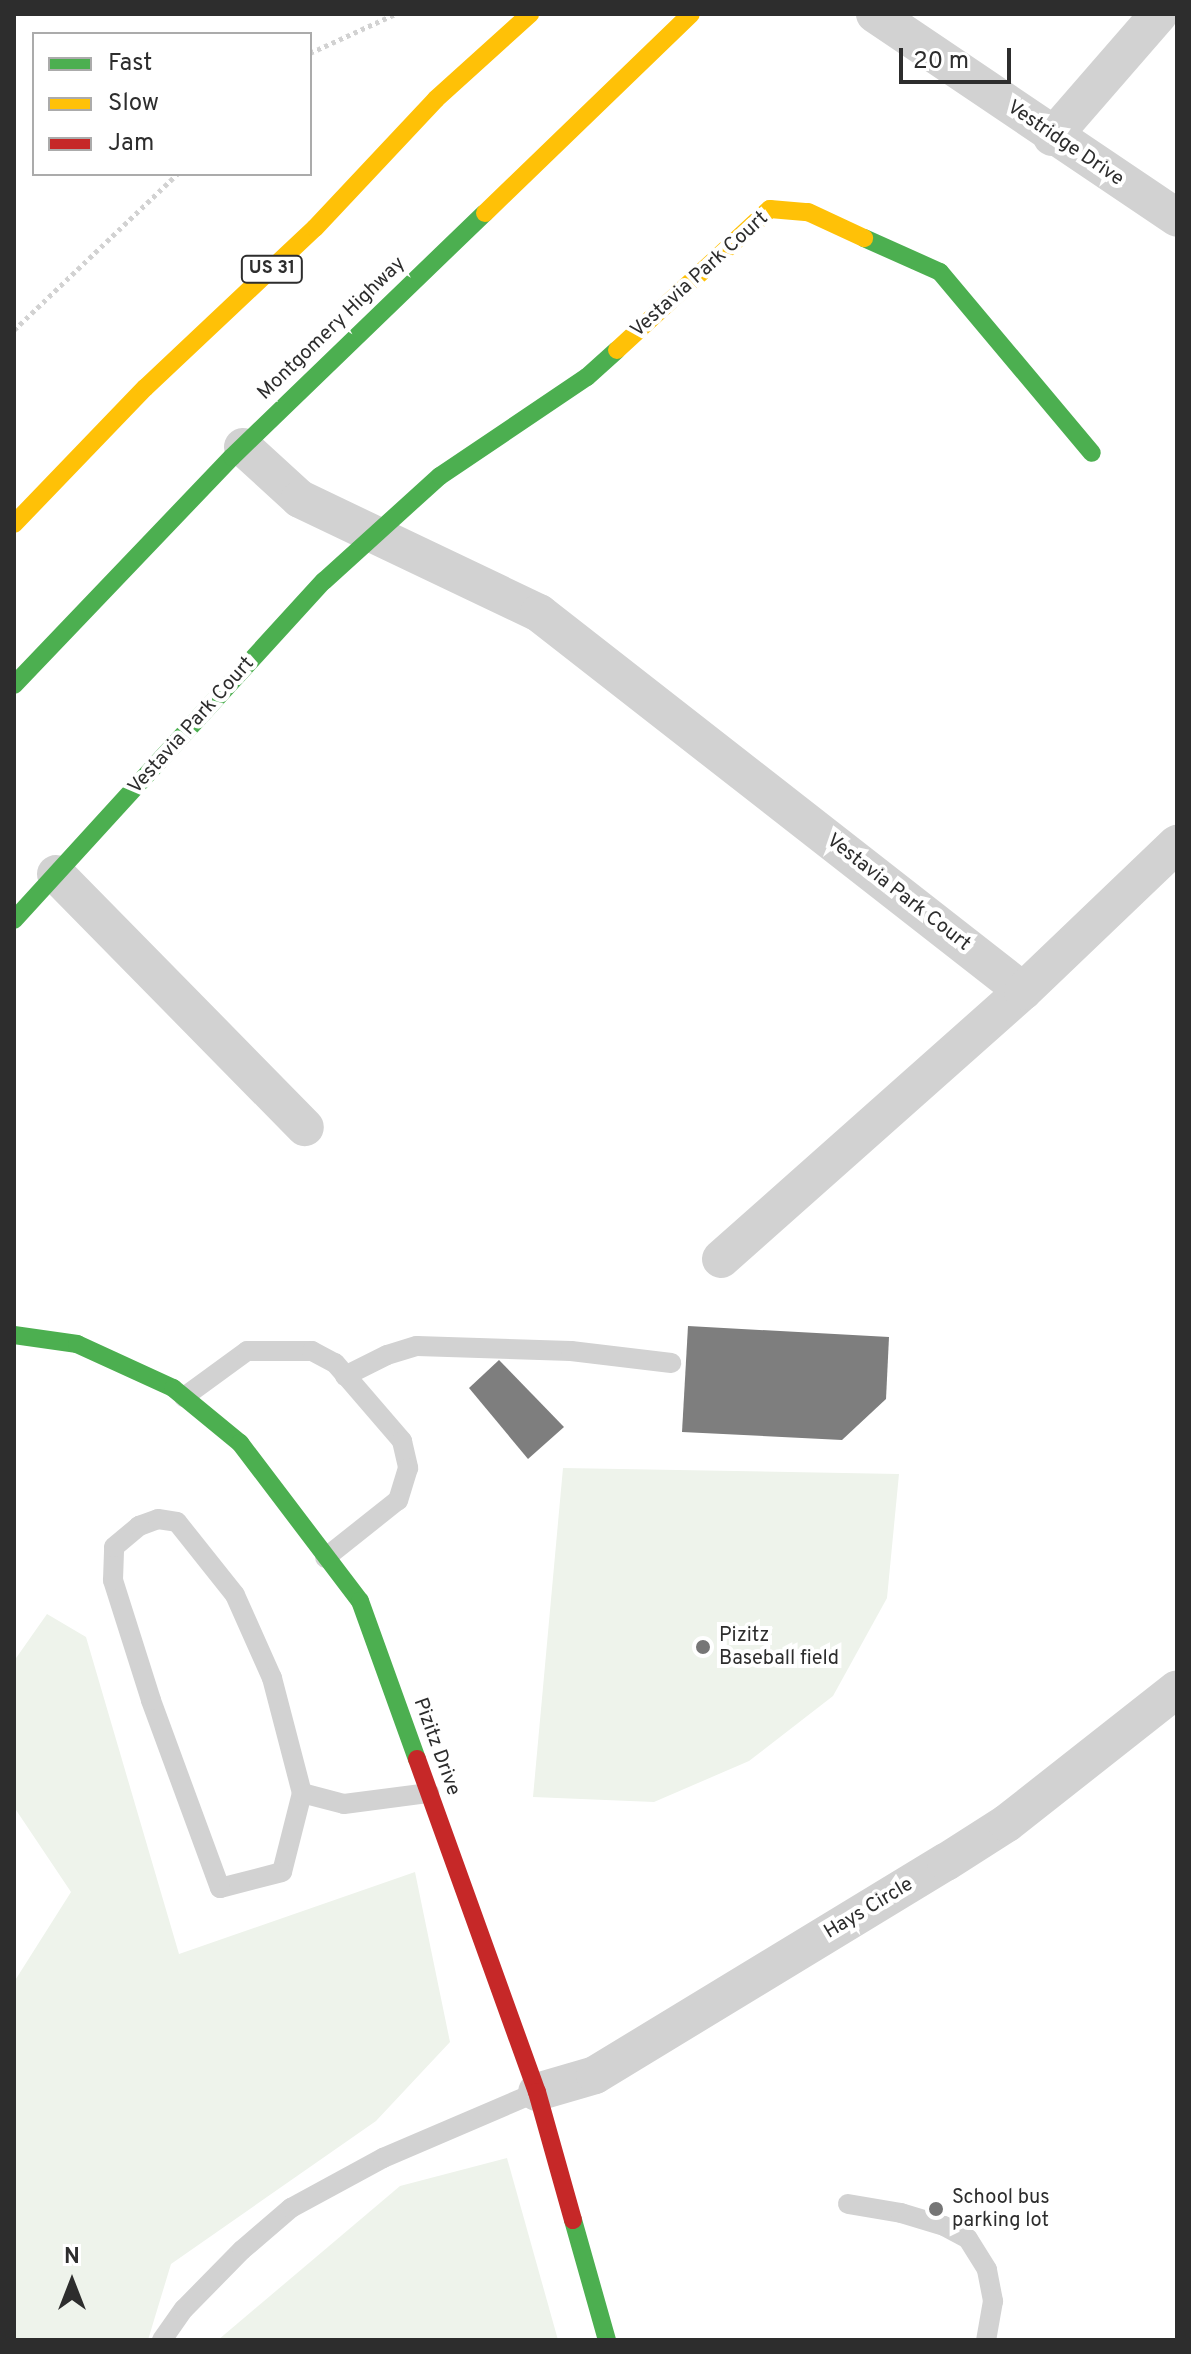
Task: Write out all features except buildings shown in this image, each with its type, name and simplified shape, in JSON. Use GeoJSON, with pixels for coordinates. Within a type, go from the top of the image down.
{"type":"FeatureCollection","features":[{"type":"Feature","properties":{"kind":"street","name":"US 31"},"geometry":{"type":"LineString","coordinates":[[14,524],[145,388],[315,228],[436,99],[530,14]]}},
{"type":"Feature","properties":{"kind":"street","name":"Montgomery Highway"},"geometry":{"type":"LineString","coordinates":[[14,685],[243,447],[691,14]]}},
{"type":"Feature","properties":{"kind":"street","name":"Vestridge Drive"},"geometry":{"type":"LineString","coordinates":[[875,14],[1052,137],[1177,218]]}},
{"type":"Feature","properties":{"kind":"street"},"geometry":{"type":"LineString","coordinates":[[1052,137],[1159,14]]}},
{"type":"Feature","properties":{"kind":"street","name":"Vestavia Park Court"},"geometry":{"type":"LineString","coordinates":[[14,920],[324,581],[440,476],[587,377],[770,209],[808,212],[940,272],[1092,453]]}},
{"type":"Feature","properties":{"kind":"street","name":"Vestavia Park Court"},"geometry":{"type":"LineString","coordinates":[[243,447],[300,499],[539,613],[1023,991]]}},
{"type":"Feature","properties":{"kind":"street"},"geometry":{"type":"LineString","coordinates":[[721,1259],[1023,991],[1177,844]]}},
{"type":"Feature","properties":{"kind":"street"},"geometry":{"type":"LineString","coordinates":[[56,874],[305,1127]]}},
{"type":"Feature","properties":{"kind":"street","name":"Pizitz Drive"},"geometry":{"type":"LineString","coordinates":[[14,1335],[77,1344],[173,1388],[240,1443],[360,1601],[537,2092],[607,2340]]}},
{"type":"Feature","properties":{"kind":"street","name":"Hays Circle"},"geometry":{"type":"LineString","coordinates":[[537,2092],[595,2075],[958,1855],[1007,1823],[1177,1689]]}},
{"type":"Feature","properties":{"kind":"lane"},"geometry":{"type":"LineString","coordinates":[[345,1376],[387,1355],[417,1346],[571,1351],[671,1363]]}},
{"type":"Feature","properties":{"kind":"lane"},"geometry":{"type":"LineString","coordinates":[[184,1397],[247,1351],[312,1351],[335,1363],[402,1441],[408,1468],[398,1500],[325,1558]]}},
{"type":"Feature","properties":{"kind":"lane"},"geometry":{"type":"LineString","coordinates":[[158,1519],[177,1522],[235,1595],[272,1678],[302,1793],[282,1872],[220,1888],[151,1700],[113,1580],[114,1547],[139,1526],[158,1519]]}},
{"type":"Feature","properties":{"kind":"lane"},"geometry":{"type":"LineString","coordinates":[[302,1793],[344,1804],[429,1793]]}},
{"type":"Feature","properties":{"kind":"lane"},"geometry":{"type":"LineString","coordinates":[[162,2340],[204,2289],[291,2208],[383,2158],[537,2092]]}},
{"type":"Feature","properties":{"kind":"lane"},"geometry":{"type":"LineString","coordinates":[[848,2204],[901,2213],[944,2226],[968,2239],[987,2270],[993,2301],[986,2340]]}},
{"type":"Feature","properties":{"kind":"path"},"geometry":{"type":"LineString","coordinates":[[312,52],[395,14]]}},
{"type":"Feature","properties":{"kind":"path"},"geometry":{"type":"LineString","coordinates":[[14,330],[175,176]]}},
{"type":"Feature","properties":{"kind":"shaded area","name":"Pizitz Baseball field"},"geometry":{"type":"Polygon","coordinates":[[[563,1468],[899,1474],[887,1598],[833,1696],[749,1761],[654,1802],[533,1797],[563,1468]]]}},
{"type":"Feature","properties":{"kind":"shaded area"},"geometry":{"type":"Polygon","coordinates":[[[47,1614],[86,1637],[179,1954],[415,1872],[450,2042],[376,2121],[171,2264],[148,2340],[14,2340],[14,1982],[71,1892],[14,1807],[14,1661],[47,1614]]]}},
{"type":"Feature","properties":{"kind":"shaded area"},"geometry":{"type":"Polygon","coordinates":[[[507,2158],[558,2340],[218,2340],[400,2186],[507,2158]]]}},
{"type":"Feature","properties":{"kind":"traffic: fast"},"geometry":{"type":"LineString","coordinates":[[14,685],[232,457],[485,213]]}},
{"type":"Feature","properties":{"kind":"traffic: fast"},"geometry":{"type":"LineString","coordinates":[[864,238],[940,272],[1092,453]]}},
{"type":"Feature","properties":{"kind":"traffic: fast"},"geometry":{"type":"LineString","coordinates":[[14,920],[324,581],[440,476],[587,377],[617,350]]}},
{"type":"Feature","properties":{"kind":"traffic: fast"},"geometry":{"type":"LineString","coordinates":[[14,1335],[77,1344],[173,1388],[240,1443],[360,1601],[417,1759]]}},
{"type":"Feature","properties":{"kind":"traffic: fast"},"geometry":{"type":"LineString","coordinates":[[573,2220],[607,2340]]}},
{"type":"Feature","properties":{"kind":"traffic: slow"},"geometry":{"type":"LineString","coordinates":[[14,524],[145,388],[315,228],[436,99],[530,14]]}},
{"type":"Feature","properties":{"kind":"traffic: slow"},"geometry":{"type":"LineString","coordinates":[[485,213],[691,14]]}},
{"type":"Feature","properties":{"kind":"traffic: slow"},"geometry":{"type":"LineString","coordinates":[[617,350],[770,209],[808,212],[864,238]]}},
{"type":"Feature","properties":{"kind":"traffic: jam"},"geometry":{"type":"LineString","coordinates":[[417,1759],[537,2092],[573,2220]]}},
{"type":"Feature","properties":{"kind":"place","name":"Pizitz Baseball field"},"geometry":{"type":"Point","coordinates":[703,1647]}},
{"type":"Feature","properties":{"kind":"place","name":"School bus parking lot"},"geometry":{"type":"Point","coordinates":[936,2209]}}]}
